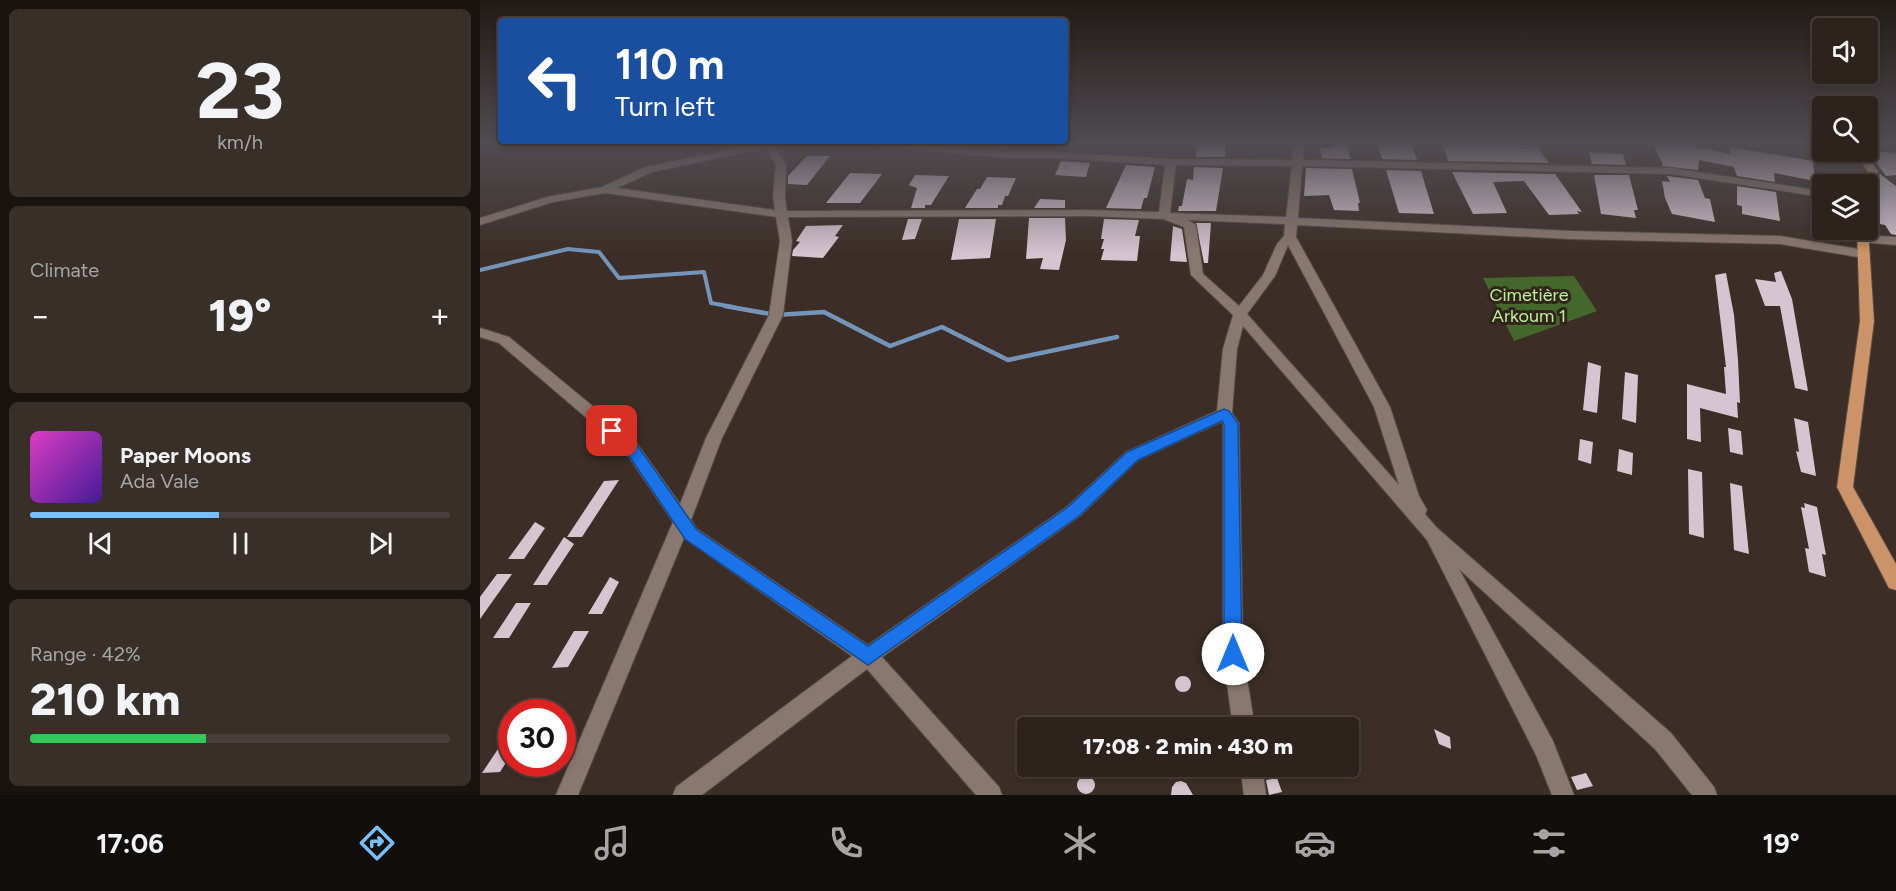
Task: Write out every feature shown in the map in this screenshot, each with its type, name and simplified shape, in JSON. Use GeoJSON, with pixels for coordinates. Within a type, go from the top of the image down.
{"type":"FeatureCollection","features":[{"type":"Feature","properties":{"kind":"main road"},"geometry":{"type":"LineString","coordinates":[[1863,241],[1867,321],[1845,487],[1896,582]]}},
{"type":"Feature","properties":{"kind":"street"},"geometry":{"type":"LineString","coordinates":[[480,222],[551,200],[605,190],[625,181]]}},
{"type":"Feature","properties":{"kind":"street"},"geometry":{"type":"LineString","coordinates":[[567,795],[682,521],[714,438],[776,315],[786,241],[779,197],[780,181]]}},
{"type":"Feature","properties":{"kind":"street"},"geometry":{"type":"LineString","coordinates":[[1164,216],[1169,181]]}},
{"type":"Feature","properties":{"kind":"street"},"geometry":{"type":"LineString","coordinates":[[1242,717],[1233,654],[1231,423],[1224,414],[1230,349],[1240,314],[1269,276],[1291,229],[1295,181]]}},
{"type":"Feature","properties":{"kind":"street"},"geometry":{"type":"LineString","coordinates":[[1737,181],[1812,192]]}},
{"type":"Feature","properties":{"kind":"street"},"geometry":{"type":"LineString","coordinates":[[605,190],[782,213],[1088,213],[1164,216],[1291,229],[1896,241]]}},
{"type":"Feature","properties":{"kind":"street"},"geometry":{"type":"LineString","coordinates":[[1164,216],[1190,225],[1197,275],[1240,314],[1430,532],[1663,741],[1706,795]]}},
{"type":"Feature","properties":{"kind":"street"},"geometry":{"type":"LineString","coordinates":[[1291,229],[1382,407],[1411,496],[1545,749],[1563,795]]}},
{"type":"Feature","properties":{"kind":"street"},"geometry":{"type":"LineString","coordinates":[[480,332],[504,340],[630,446],[691,534],[868,656],[991,795]]}},
{"type":"Feature","properties":{"kind":"street"},"geometry":{"type":"LineString","coordinates":[[684,795],[868,656],[1074,511],[1132,456],[1224,414]]}},
{"type":"Feature","properties":{"kind":"street"},"geometry":{"type":"LineString","coordinates":[[1253,777],[1255,795]]}},
{"type":"Feature","properties":{"kind":"green space","name":"Cimetière Arkoum 1"},"geometry":{"type":"Polygon","coordinates":[[[1574,276],[1597,311],[1514,341],[1483,278],[1574,276]]]}},
{"type":"Feature","properties":{"kind":"building"},"geometry":{"type":"Polygon","coordinates":[[[788,181],[810,181],[807,185],[788,184],[788,181]]]}},
{"type":"Feature","properties":{"kind":"building"},"geometry":{"type":"Polygon","coordinates":[[[844,181],[877,181],[860,203],[826,203],[844,181]]]}},
{"type":"Feature","properties":{"kind":"building"},"geometry":{"type":"Polygon","coordinates":[[[911,181],[946,181],[931,205],[925,205],[925,208],[911,208],[917,188],[909,185],[911,181]]]}},
{"type":"Feature","properties":{"kind":"building"},"geometry":{"type":"Polygon","coordinates":[[[985,181],[1015,181],[1008,196],[1005,196],[1002,205],[998,205],[998,208],[965,208],[977,189],[980,189],[985,181]]]}},
{"type":"Feature","properties":{"kind":"building"},"geometry":{"type":"Polygon","coordinates":[[[1119,181],[1151,181],[1141,209],[1106,208],[1119,181]]]}},
{"type":"Feature","properties":{"kind":"building"},"geometry":{"type":"Polygon","coordinates":[[[1187,181],[1221,181],[1216,211],[1178,211],[1179,206],[1182,206],[1187,181]]]}},
{"type":"Feature","properties":{"kind":"building"},"geometry":{"type":"Polygon","coordinates":[[[1305,181],[1355,181],[1360,203],[1358,203],[1359,211],[1334,210],[1329,195],[1304,196],[1305,181]]]}},
{"type":"Feature","properties":{"kind":"building"},"geometry":{"type":"Polygon","coordinates":[[[1389,181],[1424,181],[1434,214],[1399,213],[1389,181]]]}},
{"type":"Feature","properties":{"kind":"building"},"geometry":{"type":"Polygon","coordinates":[[[1457,181],[1521,181],[1493,182],[1507,213],[1473,214],[1457,181]]]}},
{"type":"Feature","properties":{"kind":"building"},"geometry":{"type":"Polygon","coordinates":[[[1524,181],[1560,181],[1582,212],[1549,215],[1524,181]]]}},
{"type":"Feature","properties":{"kind":"building"},"geometry":{"type":"Polygon","coordinates":[[[1595,181],[1631,181],[1638,210],[1634,210],[1636,218],[1601,214],[1595,181]]]}},
{"type":"Feature","properties":{"kind":"building"},"geometry":{"type":"Polygon","coordinates":[[[1662,181],[1698,181],[1705,198],[1710,199],[1715,222],[1672,214],[1665,198],[1662,181]]]}},
{"type":"Feature","properties":{"kind":"building"},"geometry":{"type":"Polygon","coordinates":[[[1878,181],[1889,181],[1896,186],[1896,235],[1891,234],[1885,225],[1880,224],[1878,181]]]}},
{"type":"Feature","properties":{"kind":"building"},"geometry":{"type":"Polygon","coordinates":[[[1737,186],[1776,192],[1780,221],[1742,214],[1742,206],[1737,205],[1737,186]]]}},
{"type":"Feature","properties":{"kind":"building"},"geometry":{"type":"Polygon","coordinates":[[[1040,199],[1065,200],[1065,208],[1034,208],[1040,199]]]}},
{"type":"Feature","properties":{"kind":"building"},"geometry":{"type":"Polygon","coordinates":[[[1029,218],[1065,218],[1066,240],[1059,270],[1040,269],[1043,258],[1026,259],[1029,218]]]}},
{"type":"Feature","properties":{"kind":"building"},"geometry":{"type":"Polygon","coordinates":[[[908,219],[922,219],[915,239],[902,240],[908,219]]]}},
{"type":"Feature","properties":{"kind":"building"},"geometry":{"type":"Polygon","coordinates":[[[959,219],[996,219],[990,258],[951,260],[959,219]]]}},
{"type":"Feature","properties":{"kind":"building"},"geometry":{"type":"Polygon","coordinates":[[[1104,219],[1139,220],[1135,236],[1140,236],[1137,261],[1101,260],[1104,249],[1101,249],[1104,239],[1101,239],[1104,219]]]}},
{"type":"Feature","properties":{"kind":"building"},"geometry":{"type":"Polygon","coordinates":[[[1196,223],[1211,223],[1208,263],[1204,263],[1196,223]]]}},
{"type":"Feature","properties":{"kind":"building"},"geometry":{"type":"Polygon","coordinates":[[[843,225],[835,236],[839,237],[823,258],[792,256],[793,250],[800,242],[796,241],[806,226],[843,225]]]}},
{"type":"Feature","properties":{"kind":"building"},"geometry":{"type":"Polygon","coordinates":[[[1173,226],[1182,229],[1187,262],[1170,261],[1173,226]]]}},
{"type":"Feature","properties":{"kind":"building"},"geometry":{"type":"Polygon","coordinates":[[[1781,271],[1792,299],[1808,391],[1795,388],[1780,306],[1765,306],[1755,279],[1776,282],[1774,273],[1781,271]]]}},
{"type":"Feature","properties":{"kind":"building"},"geometry":{"type":"Polygon","coordinates":[[[1726,273],[1734,315],[1738,360],[1740,403],[1737,402],[1738,418],[1700,408],[1701,442],[1687,439],[1687,384],[1726,394],[1724,367],[1726,367],[1715,275],[1726,273]]]}},
{"type":"Feature","properties":{"kind":"building"},"geometry":{"type":"Polygon","coordinates":[[[1588,362],[1601,366],[1597,413],[1583,410],[1588,362]]]}},
{"type":"Feature","properties":{"kind":"building"},"geometry":{"type":"Polygon","coordinates":[[[1625,372],[1638,375],[1636,423],[1622,419],[1625,372]]]}},
{"type":"Feature","properties":{"kind":"building"},"geometry":{"type":"Polygon","coordinates":[[[1794,418],[1808,422],[1816,476],[1801,472],[1796,451],[1799,452],[1794,418]]]}},
{"type":"Feature","properties":{"kind":"building"},"geometry":{"type":"Polygon","coordinates":[[[1728,428],[1741,431],[1743,455],[1730,452],[1728,428]]]}},
{"type":"Feature","properties":{"kind":"building"},"geometry":{"type":"Polygon","coordinates":[[[1580,439],[1593,442],[1591,464],[1578,460],[1580,439]]]}},
{"type":"Feature","properties":{"kind":"building"},"geometry":{"type":"Polygon","coordinates":[[[1619,449],[1633,453],[1632,475],[1617,471],[1619,449]]]}},
{"type":"Feature","properties":{"kind":"building"},"geometry":{"type":"Polygon","coordinates":[[[1688,469],[1702,472],[1704,538],[1689,534],[1688,469]]]}},
{"type":"Feature","properties":{"kind":"building"},"geometry":{"type":"Polygon","coordinates":[[[619,480],[582,537],[567,537],[604,481],[619,480]]]}},
{"type":"Feature","properties":{"kind":"building"},"geometry":{"type":"Polygon","coordinates":[[[1730,483],[1742,486],[1749,554],[1734,550],[1730,483]]]}},
{"type":"Feature","properties":{"kind":"building"},"geometry":{"type":"Polygon","coordinates":[[[1804,503],[1817,507],[1826,555],[1822,554],[1826,577],[1809,572],[1805,548],[1809,549],[1801,507],[1805,508],[1804,503]]]}},
{"type":"Feature","properties":{"kind":"building"},"geometry":{"type":"Polygon","coordinates":[[[535,522],[545,528],[524,559],[508,559],[535,522]]]}},
{"type":"Feature","properties":{"kind":"building"},"geometry":{"type":"Polygon","coordinates":[[[564,537],[574,544],[547,585],[533,585],[564,537]]]}},
{"type":"Feature","properties":{"kind":"building"},"geometry":{"type":"Polygon","coordinates":[[[497,574],[512,574],[480,619],[480,597],[497,574]]]}},
{"type":"Feature","properties":{"kind":"building"},"geometry":{"type":"Polygon","coordinates":[[[610,577],[619,582],[602,614],[588,614],[610,577]]]}},
{"type":"Feature","properties":{"kind":"building"},"geometry":{"type":"Polygon","coordinates":[[[516,603],[531,603],[509,638],[493,638],[516,603]]]}},
{"type":"Feature","properties":{"kind":"building"},"geometry":{"type":"Polygon","coordinates":[[[574,631],[589,631],[568,667],[552,668],[574,631]]]}},
{"type":"Feature","properties":{"kind":"building"},"geometry":{"type":"Polygon","coordinates":[[[1183,676],[1189,678],[1191,684],[1189,690],[1183,692],[1177,690],[1175,684],[1177,678],[1183,676]]]}},
{"type":"Feature","properties":{"kind":"building"},"geometry":{"type":"Polygon","coordinates":[[[1434,729],[1450,737],[1451,749],[1439,744],[1434,729]]]}},
{"type":"Feature","properties":{"kind":"building"},"geometry":{"type":"Polygon","coordinates":[[[498,749],[498,772],[482,773],[498,749]]]}},
{"type":"Feature","properties":{"kind":"building"},"geometry":{"type":"Polygon","coordinates":[[[1586,773],[1593,786],[1577,790],[1571,777],[1586,773]]]}},
{"type":"Feature","properties":{"kind":"building"},"geometry":{"type":"Polygon","coordinates":[[[1083,777],[1089,777],[1094,782],[1092,791],[1086,794],[1080,791],[1077,785],[1083,777]]]}},
{"type":"Feature","properties":{"kind":"building"},"geometry":{"type":"Polygon","coordinates":[[[1277,778],[1282,792],[1269,795],[1266,780],[1277,778]]]}},
{"type":"Feature","properties":{"kind":"building"},"geometry":{"type":"Polygon","coordinates":[[[1176,782],[1186,783],[1193,795],[1171,795],[1172,787],[1176,782]]]}},
{"type":"Feature","properties":{"kind":"waterway"},"geometry":{"type":"LineString","coordinates":[[480,270],[568,249],[599,252],[619,278],[704,272],[711,303],[733,307]]}},
{"type":"Feature","properties":{"kind":"waterway"},"geometry":{"type":"LineString","coordinates":[[725,306],[776,315],[824,312],[890,346],[942,327],[1008,360],[1117,337]]}},
{"type":"Feature","properties":{"kind":"route"},"geometry":{"type":"LineString","coordinates":[[612,431],[630,446],[691,534],[868,656],[1074,511],[1132,456],[1224,414],[1231,423],[1233,654]]}}]}
